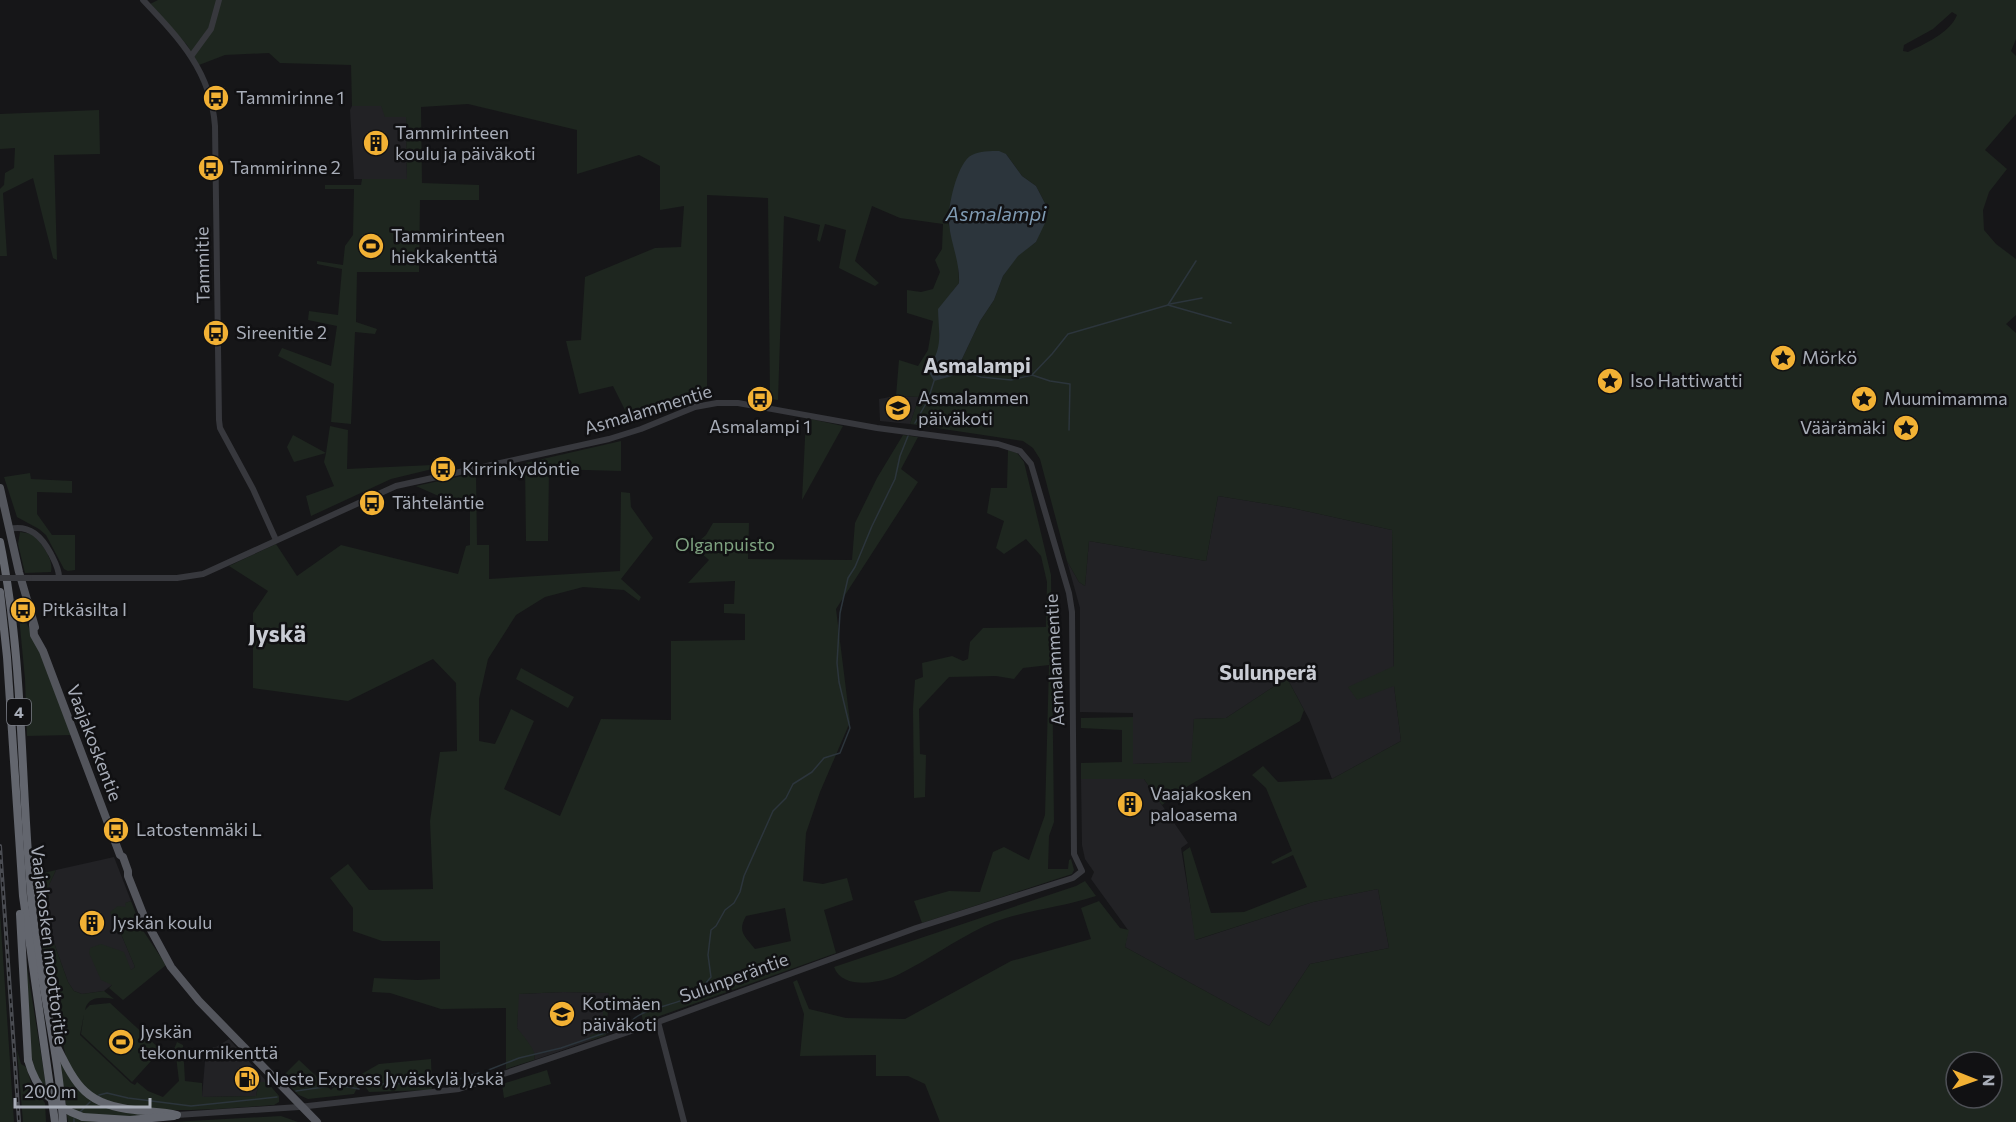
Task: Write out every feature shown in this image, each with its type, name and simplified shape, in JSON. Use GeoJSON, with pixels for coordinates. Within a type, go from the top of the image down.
{"type":"FeatureCollection","features":[{"type":"Feature","properties":{"kind":"highway","name":"Vaajakosken moottoritie"},"geometry":{"type":"LineString","coordinates":[[0,542],[14,633],[38,962],[52,1035],[63,1122]]}},
{"type":"Feature","properties":{"kind":"highway","name":"Vaajakosken moottoritie"},"geometry":{"type":"LineString","coordinates":[[0,592],[8,657],[23,896],[55,1122]]}},
{"type":"Feature","properties":{"kind":"highway"},"geometry":{"type":"LineString","coordinates":[[23,896],[20,909],[21,944],[28,1060],[38,1086],[60,1107],[83,1117],[130,1120],[168,1118],[177,1115]]}},
{"type":"Feature","properties":{"kind":"highway"},"geometry":{"type":"LineString","coordinates":[[52,1035],[68,1071],[78,1085],[93,1097],[114,1107],[177,1115]]}},
{"type":"Feature","properties":{"kind":"main road","name":"Vaajakoskentie"},"geometry":{"type":"LineString","coordinates":[[0,488],[34,635],[125,864],[144,919],[171,967],[199,1001],[262,1068],[267,1077],[317,1122]]}},
{"type":"Feature","properties":{"kind":"main road","name":"Vaajakoskentie"},"geometry":{"type":"LineString","coordinates":[[299,1107],[311,1122]]}},
{"type":"Feature","properties":{"kind":"street","name":"Tammitie"},"geometry":{"type":"LineString","coordinates":[[143,0],[192,55],[208,87],[215,120],[220,428],[253,489],[276,540]]}},
{"type":"Feature","properties":{"kind":"street"},"geometry":{"type":"LineString","coordinates":[[192,55],[211,29],[219,0]]}},
{"type":"Feature","properties":{"kind":"street","name":"Asmalammentie"},"geometry":{"type":"LineString","coordinates":[[0,578],[193,576],[211,571],[396,486],[609,439],[637,431],[688,410],[717,403],[758,405],[878,428],[980,441],[1020,451],[1031,464],[1071,602],[1074,854],[1082,871]]}},
{"type":"Feature","properties":{"kind":"street"},"geometry":{"type":"LineString","coordinates":[[9,529],[25,528],[39,536],[56,566],[59,577]]}},
{"type":"Feature","properties":{"kind":"street","name":"Sulunperäntie"},"geometry":{"type":"LineString","coordinates":[[177,1115],[299,1107],[459,1089],[658,1022],[895,936],[1073,878],[1082,871]]}},
{"type":"Feature","properties":{"kind":"street"},"geometry":{"type":"LineString","coordinates":[[658,1022],[684,1122]]}},
{"type":"Feature","properties":{"kind":"shaded area"},"geometry":{"type":"Polygon","coordinates":[[[352,106],[381,106],[406,116],[407,180],[354,179],[350,110],[352,106]]]}},
{"type":"Feature","properties":{"kind":"shaded area","name":"Asmalammen päiväkoti"},"geometry":{"type":"Polygon","coordinates":[[[896,396],[919,397],[910,424],[880,421],[879,399],[896,396]]]}},
{"type":"Feature","properties":{"kind":"shaded area"},"geometry":{"type":"Polygon","coordinates":[[[1218,496],[1292,508],[1392,530],[1394,686],[1401,741],[1332,779],[1309,719],[1287,678],[1226,718],[1194,719],[1192,762],[1133,764],[1133,713],[1080,712],[1080,608],[1067,561],[1079,582],[1085,586],[1089,541],[1206,561],[1218,496]]]}},
{"type":"Feature","properties":{"kind":"shaded area"},"geometry":{"type":"Polygon","coordinates":[[[1081,779],[1144,779],[1188,843],[1181,848],[1196,940],[1313,902],[1378,889],[1389,948],[1310,964],[1269,1026],[1125,947],[1128,930],[1091,879],[1094,872],[1085,859],[1082,845],[1081,779]]]}},
{"type":"Feature","properties":{"kind":"shaded area"},"geometry":{"type":"Polygon","coordinates":[[[114,857],[131,901],[126,903],[133,923],[121,934],[135,967],[104,991],[82,994],[74,991],[68,982],[49,929],[49,885],[56,870],[114,857]]]}},
{"type":"Feature","properties":{"kind":"shaded area","name":"Kotimäen päiväkoti"},"geometry":{"type":"Polygon","coordinates":[[[609,993],[606,1035],[534,1060],[535,1055],[517,1028],[518,994],[609,993]]]}},
{"type":"Feature","properties":{"kind":"shaded area"},"geometry":{"type":"Polygon","coordinates":[[[229,1039],[267,1082],[259,1082],[256,1096],[202,1097],[206,1049],[216,1047],[229,1039]]]}},
{"type":"Feature","properties":{"kind":"green space"},"geometry":{"type":"Polygon","coordinates":[[[158,0],[2016,0],[2016,39],[2011,51],[2016,56],[2016,114],[1985,150],[2007,169],[1989,192],[1983,210],[1984,230],[1996,244],[2016,259],[2016,315],[2006,324],[2016,333],[2016,1122],[940,1122],[925,1084],[908,1076],[876,1076],[876,1055],[800,1056],[804,1014],[793,982],[797,980],[809,1009],[846,1018],[905,1019],[1011,961],[1091,939],[1081,908],[1099,901],[1120,928],[1129,930],[1125,947],[1269,1026],[1310,964],[1389,948],[1378,889],[1313,902],[1195,940],[1183,852],[1190,847],[1211,913],[1244,912],[1307,887],[1293,855],[1273,864],[1271,862],[1292,851],[1266,788],[1252,775],[1263,766],[1278,782],[1332,779],[1401,741],[1394,686],[1357,700],[1348,687],[1394,666],[1392,530],[1292,508],[1218,496],[1206,561],[1089,541],[1085,586],[1079,582],[1067,561],[1040,459],[1033,448],[1023,441],[910,424],[919,397],[896,396],[899,360],[918,366],[928,350],[933,321],[907,313],[907,290],[921,292],[933,289],[940,272],[935,260],[942,249],[943,224],[900,218],[872,206],[855,261],[879,283],[875,286],[839,268],[846,230],[825,224],[820,242],[817,240],[820,225],[784,216],[778,400],[770,399],[768,198],[707,195],[707,396],[690,399],[632,424],[613,386],[579,394],[566,341],[581,340],[585,277],[655,248],[681,247],[684,206],[660,210],[660,166],[639,155],[577,174],[577,130],[468,104],[421,107],[422,183],[479,185],[479,200],[420,200],[419,272],[357,272],[356,322],[377,329],[375,334],[355,332],[351,424],[331,422],[334,384],[278,356],[282,348],[331,366],[337,326],[308,320],[309,311],[338,315],[342,269],[317,264],[317,261],[343,265],[345,246],[353,235],[354,189],[325,189],[325,185],[361,185],[362,179],[407,179],[406,117],[385,117],[381,106],[352,106],[351,65],[280,63],[269,53],[225,55],[199,65],[187,45],[150,4],[158,0]],[[1952,12],[1933,29],[1904,45],[1903,51],[1908,52],[1943,33],[1957,15],[1952,12]],[[1006,154],[948,222],[958,260],[959,283],[952,292],[939,332],[940,343],[937,354],[928,371],[960,370],[962,359],[980,321],[994,300],[1003,276],[1018,255],[1036,242],[1048,209],[1036,186],[1022,176],[1006,154]]]}},
{"type":"Feature","properties":{"kind":"green space"},"geometry":{"type":"Polygon","coordinates":[[[99,110],[100,154],[54,155],[57,260],[53,258],[33,178],[3,193],[7,256],[0,256],[0,189],[4,185],[5,173],[14,168],[15,148],[0,149],[0,114],[99,110]]]}},
{"type":"Feature","properties":{"kind":"green space"},"geometry":{"type":"Polygon","coordinates":[[[806,418],[843,426],[802,500],[806,418]]]}},
{"type":"Feature","properties":{"kind":"green space"},"geometry":{"type":"Polygon","coordinates":[[[330,426],[348,430],[347,469],[453,464],[391,479],[311,516],[306,496],[334,486],[324,462],[330,426]]]}},
{"type":"Feature","properties":{"kind":"green space"},"geometry":{"type":"Polygon","coordinates":[[[293,435],[326,453],[294,462],[287,447],[293,435]]]}},
{"type":"Feature","properties":{"kind":"green space","name":"Olganpuisto"},"geometry":{"type":"Polygon","coordinates":[[[903,435],[918,437],[901,469],[918,482],[836,609],[850,722],[820,792],[806,833],[803,881],[823,884],[847,878],[853,900],[824,910],[836,953],[643,1022],[639,999],[608,1008],[606,1035],[592,1040],[589,1037],[600,1032],[603,1027],[603,1008],[592,1007],[588,999],[608,999],[609,993],[519,994],[517,1028],[530,1044],[535,1055],[534,1060],[506,1069],[506,1008],[441,1009],[390,993],[372,992],[374,978],[440,979],[440,941],[382,941],[353,931],[353,908],[330,878],[348,864],[369,890],[433,889],[430,821],[440,752],[457,751],[456,683],[433,659],[348,701],[253,688],[253,613],[268,591],[229,566],[276,544],[297,576],[341,545],[458,574],[466,546],[470,545],[470,510],[416,486],[476,473],[477,545],[489,545],[489,579],[620,571],[621,492],[630,493],[631,507],[653,538],[621,579],[641,597],[639,601],[624,590],[583,587],[545,597],[516,615],[488,659],[479,699],[479,741],[495,744],[511,709],[534,721],[504,789],[560,816],[601,719],[671,720],[671,641],[745,640],[745,614],[724,613],[724,604],[734,604],[735,581],[688,583],[709,560],[693,546],[706,535],[713,523],[749,523],[748,559],[852,560],[855,523],[877,478],[903,435]],[[785,908],[746,916],[743,921],[742,930],[745,937],[755,949],[791,941],[785,908]]]}},
{"type":"Feature","properties":{"kind":"green space"},"geometry":{"type":"Polygon","coordinates":[[[621,441],[621,471],[549,469],[548,541],[526,541],[525,463],[621,441]]]}},
{"type":"Feature","properties":{"kind":"green space"},"geometry":{"type":"Polygon","coordinates":[[[1008,450],[1017,453],[1024,462],[1051,575],[1054,822],[1049,836],[1048,869],[1068,869],[1071,859],[1074,870],[1072,874],[922,923],[914,901],[949,891],[980,892],[993,852],[1004,847],[1029,860],[1045,815],[1049,665],[1023,668],[1014,679],[996,676],[949,677],[919,709],[920,754],[926,755],[925,797],[914,798],[913,708],[915,680],[923,677],[922,663],[952,656],[963,661],[968,659],[970,642],[983,628],[1046,627],[1047,582],[1041,556],[1026,539],[1004,554],[996,548],[1004,521],[987,513],[991,488],[1007,488],[1008,450]]]}},
{"type":"Feature","properties":{"kind":"green space"},"geometry":{"type":"Polygon","coordinates":[[[30,473],[31,479],[72,481],[72,493],[37,492],[37,514],[52,535],[75,535],[75,570],[64,569],[46,535],[17,517],[4,477],[30,473]]]}},
{"type":"Feature","properties":{"kind":"green space"},"geometry":{"type":"Polygon","coordinates":[[[20,532],[33,534],[40,542],[51,562],[51,572],[25,573],[18,544],[20,532]]]}},
{"type":"Feature","properties":{"kind":"green space"},"geometry":{"type":"Polygon","coordinates":[[[18,606],[35,640],[71,735],[27,736],[25,679],[18,606]]]}},
{"type":"Feature","properties":{"kind":"green space"},"geometry":{"type":"Polygon","coordinates":[[[521,668],[574,697],[568,708],[516,679],[521,668]]]}},
{"type":"Feature","properties":{"kind":"green space"},"geometry":{"type":"Polygon","coordinates":[[[1287,678],[1304,710],[1300,721],[1188,786],[1162,805],[1144,779],[1081,779],[1081,763],[1122,762],[1122,730],[1081,728],[1081,718],[1133,717],[1133,764],[1191,762],[1194,719],[1226,718],[1287,678]]]}},
{"type":"Feature","properties":{"kind":"green space"},"geometry":{"type":"Polygon","coordinates":[[[56,870],[49,885],[49,929],[68,982],[74,991],[82,994],[104,991],[114,999],[92,1000],[85,1010],[90,1005],[110,1003],[161,1050],[132,1082],[81,1034],[84,1014],[80,1035],[131,1083],[135,1085],[137,1082],[148,1091],[163,1097],[179,1081],[176,1056],[172,1054],[177,1042],[183,1045],[185,1081],[202,1083],[202,1097],[256,1096],[259,1082],[267,1082],[279,1096],[279,1102],[274,1105],[205,1110],[152,1109],[106,1100],[85,1087],[75,1075],[66,1057],[44,961],[35,875],[56,870]]]}},
{"type":"Feature","properties":{"kind":"green space"},"geometry":{"type":"Polygon","coordinates":[[[1085,881],[1096,896],[995,922],[891,978],[865,983],[849,981],[843,978],[834,967],[1076,886],[1085,881]]]}},
{"type":"Feature","properties":{"kind":"green space"},"geometry":{"type":"Polygon","coordinates":[[[131,901],[142,929],[166,965],[123,1000],[109,988],[112,985],[101,980],[89,953],[90,948],[101,944],[124,952],[131,970],[135,967],[121,934],[117,932],[110,912],[118,906],[126,907],[125,903],[131,901]]]}},
{"type":"Feature","properties":{"kind":"green space"},"geometry":{"type":"Polygon","coordinates":[[[0,912],[14,1122],[0,1122],[0,912]]]}},
{"type":"Feature","properties":{"kind":"green space"},"geometry":{"type":"Polygon","coordinates":[[[25,955],[48,1093],[37,1076],[31,1055],[25,955]]]}},
{"type":"Feature","properties":{"kind":"green space"},"geometry":{"type":"Polygon","coordinates":[[[17,1050],[21,1064],[26,1067],[32,1085],[45,1103],[46,1122],[23,1122],[17,1050]]]}},
{"type":"Feature","properties":{"kind":"green space"},"geometry":{"type":"Polygon","coordinates":[[[431,1059],[432,1090],[369,1092],[358,1076],[379,1064],[431,1059]]]}},
{"type":"Feature","properties":{"kind":"green space"},"geometry":{"type":"Polygon","coordinates":[[[299,1060],[331,1090],[348,1074],[358,1086],[354,1094],[308,1099],[299,1095],[281,1078],[299,1060]]]}},
{"type":"Feature","properties":{"kind":"green space"},"geometry":{"type":"Polygon","coordinates":[[[60,1061],[92,1100],[168,1115],[68,1122],[60,1061]]]}},
{"type":"Feature","properties":{"kind":"green space"},"geometry":{"type":"Polygon","coordinates":[[[547,1070],[551,1084],[504,1098],[502,1084],[547,1070]]]}},
{"type":"Feature","properties":{"kind":"green space"},"geometry":{"type":"Polygon","coordinates":[[[281,1116],[298,1122],[176,1122],[190,1121],[281,1116]]]}},
{"type":"Feature","properties":{"kind":"water","name":"Asmalampi"},"geometry":{"type":"Polygon","coordinates":[[[999,151],[1006,154],[1022,176],[1036,186],[1048,209],[1045,223],[1036,242],[1018,256],[1003,276],[994,300],[980,321],[962,359],[960,370],[952,376],[934,381],[928,371],[938,347],[938,309],[959,283],[949,224],[954,186],[962,167],[972,155],[999,151]]]}},
{"type":"Feature","properties":{"kind":"waterway"},"geometry":{"type":"LineString","coordinates":[[960,370],[981,377],[1011,380],[1032,375],[1068,334],[1168,305],[1196,261]]}},
{"type":"Feature","properties":{"kind":"waterway"},"geometry":{"type":"LineString","coordinates":[[1170,304],[1202,298]]}},
{"type":"Feature","properties":{"kind":"waterway"},"geometry":{"type":"LineString","coordinates":[[1168,305],[1231,323]]}},
{"type":"Feature","properties":{"kind":"waterway"},"geometry":{"type":"LineString","coordinates":[[1032,375],[1070,384],[1069,430]]}},
{"type":"Feature","properties":{"kind":"waterway"},"geometry":{"type":"LineString","coordinates":[[915,423],[928,400],[934,381]]}},
{"type":"Feature","properties":{"kind":"waterway"},"geometry":{"type":"LineString","coordinates":[[486,1071],[519,1058],[561,1048],[628,1025],[641,1014],[691,996],[701,989],[711,977],[708,955],[711,930],[716,926],[725,910],[734,903],[740,892],[744,876],[773,811],[786,798],[793,784],[812,772],[824,758],[840,753],[850,728],[837,663],[840,613],[848,578],[895,479],[900,456],[908,436]]}},
{"type":"Feature","properties":{"kind":"waterway"},"geometry":{"type":"LineString","coordinates":[[449,1082],[479,1073]]}},
{"type":"Feature","properties":{"kind":"waterway"},"geometry":{"type":"LineString","coordinates":[[368,1084],[443,1083]]}},
{"type":"Feature","properties":{"kind":"waterway"},"geometry":{"type":"LineString","coordinates":[[296,1091],[338,1085],[359,1089]]}},
{"type":"Feature","properties":{"kind":"waterway"},"geometry":{"type":"LineString","coordinates":[[99,1095],[107,1093],[191,1106],[277,1097]]}},
{"type":"Feature","properties":{"kind":"waterway"},"geometry":{"type":"LineString","coordinates":[[80,1112],[90,1102]]}},
{"type":"Feature","properties":{"kind":"railway"},"geometry":{"type":"LineString","coordinates":[[0,846],[19,1122]]}},
{"type":"Feature","properties":{"kind":"place","name":"Tammirinne 1"},"geometry":{"type":"Point","coordinates":[216,98]}},
{"type":"Feature","properties":{"kind":"place","name":"Tammirinteen koulu ja päiväkoti"},"geometry":{"type":"Point","coordinates":[376,143]}},
{"type":"Feature","properties":{"kind":"place","name":"Tammirinne 2"},"geometry":{"type":"Point","coordinates":[211,168]}},
{"type":"Feature","properties":{"kind":"place","name":"Tammirinteen hiekkakenttä"},"geometry":{"type":"Point","coordinates":[371,246]}},
{"type":"Feature","properties":{"kind":"place","name":"Sireenitie 2"},"geometry":{"type":"Point","coordinates":[216,333]}},
{"type":"Feature","properties":{"kind":"place","name":"Mörkö"},"geometry":{"type":"Point","coordinates":[1783,358]}},
{"type":"Feature","properties":{"kind":"place","name":"Iso Hattiwatti"},"geometry":{"type":"Point","coordinates":[1610,381]}},
{"type":"Feature","properties":{"kind":"place","name":"Asmalampi 1"},"geometry":{"type":"Point","coordinates":[760,399]}},
{"type":"Feature","properties":{"kind":"place","name":"Muumimamma"},"geometry":{"type":"Point","coordinates":[1864,399]}},
{"type":"Feature","properties":{"kind":"place","name":"Asmalammen päiväkoti"},"geometry":{"type":"Point","coordinates":[898,408]}},
{"type":"Feature","properties":{"kind":"place","name":"Väärämäki"},"geometry":{"type":"Point","coordinates":[1906,428]}},
{"type":"Feature","properties":{"kind":"place","name":"Kirrinkydöntie"},"geometry":{"type":"Point","coordinates":[443,469]}},
{"type":"Feature","properties":{"kind":"place","name":"Tähteläntie"},"geometry":{"type":"Point","coordinates":[372,503]}},
{"type":"Feature","properties":{"kind":"place","name":"Pitkäsilta I"},"geometry":{"type":"Point","coordinates":[23,610]}},
{"type":"Feature","properties":{"kind":"place","name":"Vaajakosken paloasema"},"geometry":{"type":"Point","coordinates":[1130,804]}},
{"type":"Feature","properties":{"kind":"place","name":"Latostenmäki L"},"geometry":{"type":"Point","coordinates":[116,830]}},
{"type":"Feature","properties":{"kind":"place","name":"Jyskän koulu"},"geometry":{"type":"Point","coordinates":[92,923]}},
{"type":"Feature","properties":{"kind":"place","name":"Kotimäen päiväkoti"},"geometry":{"type":"Point","coordinates":[562,1014]}},
{"type":"Feature","properties":{"kind":"place","name":"Jyskän tekonurmikenttä"},"geometry":{"type":"Point","coordinates":[121,1042]}},
{"type":"Feature","properties":{"kind":"place","name":"Neste Express Jyväskylä Jyskä"},"geometry":{"type":"Point","coordinates":[247,1079]}},
{"type":"Feature","properties":{"kind":"district","name":"Asmalampi"},"geometry":{"type":"Point","coordinates":[977,366]}},
{"type":"Feature","properties":{"kind":"district","name":"Jyskä"},"geometry":{"type":"Point","coordinates":[277,634]}},
{"type":"Feature","properties":{"kind":"district","name":"Sulunperä"},"geometry":{"type":"Point","coordinates":[1268,673]}}]}
